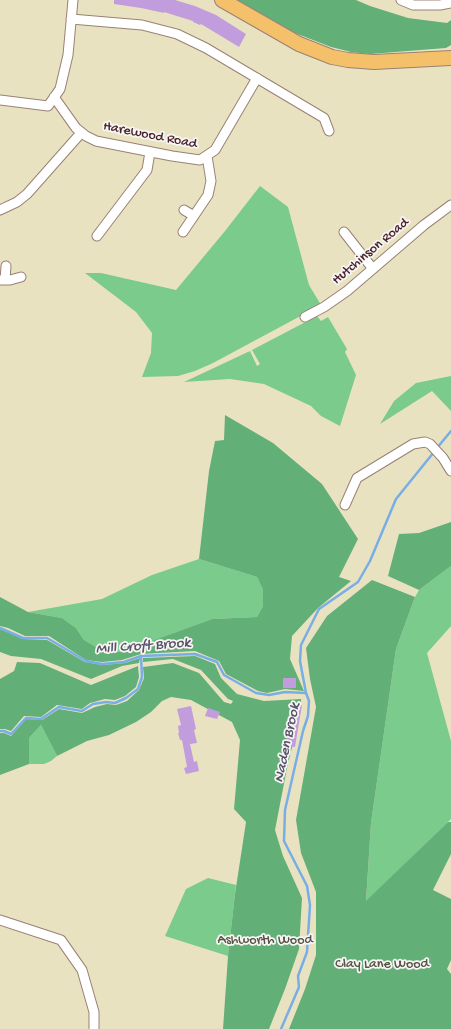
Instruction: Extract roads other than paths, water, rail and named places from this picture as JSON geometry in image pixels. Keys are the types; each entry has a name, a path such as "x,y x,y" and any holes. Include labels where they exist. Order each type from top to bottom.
{"main road":[{"path":"222,0 298,44 332,57 374,62 451,58"}],"street":[{"path":"0,100 48,106 60,89 68,55 73,0"},
{"path":"401,0 413,5 440,5 451,3"},
{"path":"71,19 142,25 177,34 206,48 324,118 329,131"},
{"name":"Harewood Road","path":"54,97 76,128 96,141 200,160 215,150 257,78"},
{"path":"0,210 17,202 27,194 82,133"},
{"path":"98,230 147,170 150,152"},
{"path":"183,232 208,195 211,181 207,156"},
{"name":"Hutchinson Road","path":"305,317 324,307 347,291 424,225 451,205"},
{"path":"184,210 194,216"},
{"path":"344,232 373,269"},
{"path":"6,266 2,280 21,277"},
{"path":"345,505 357,478 413,444 428,443 438,452 451,471"},
{"path":"0,920 60,940 82,970 94,1012 94,1029"}],"waterway":[{"name":"Naden Brook","path":"437,448 451,431"},
{"name":"Naden Brook","path":"281,1029 299,987 298,976 307,952 310,905 307,886 284,841 285,810 303,731 308,716 309,701 300,661 301,645 319,609 358,582 370,561 396,499 434,452"},
{"name":"Mill Croft Brook","path":"0,628 23,638 47,638 86,661 102,664 124,662 141,656 195,654 217,662 224,675 256,693 269,695 285,692 306,693"},
{"path":"0,731 11,734 26,718 41,719 59,707 82,711 93,704 106,702 115,703 126,698 138,689 142,677 141,656"}],"park label":[{"name":"Ashworth Wood","path":"265,941"},
{"name":"Clay Lane Wood","path":"382,965"}]}
